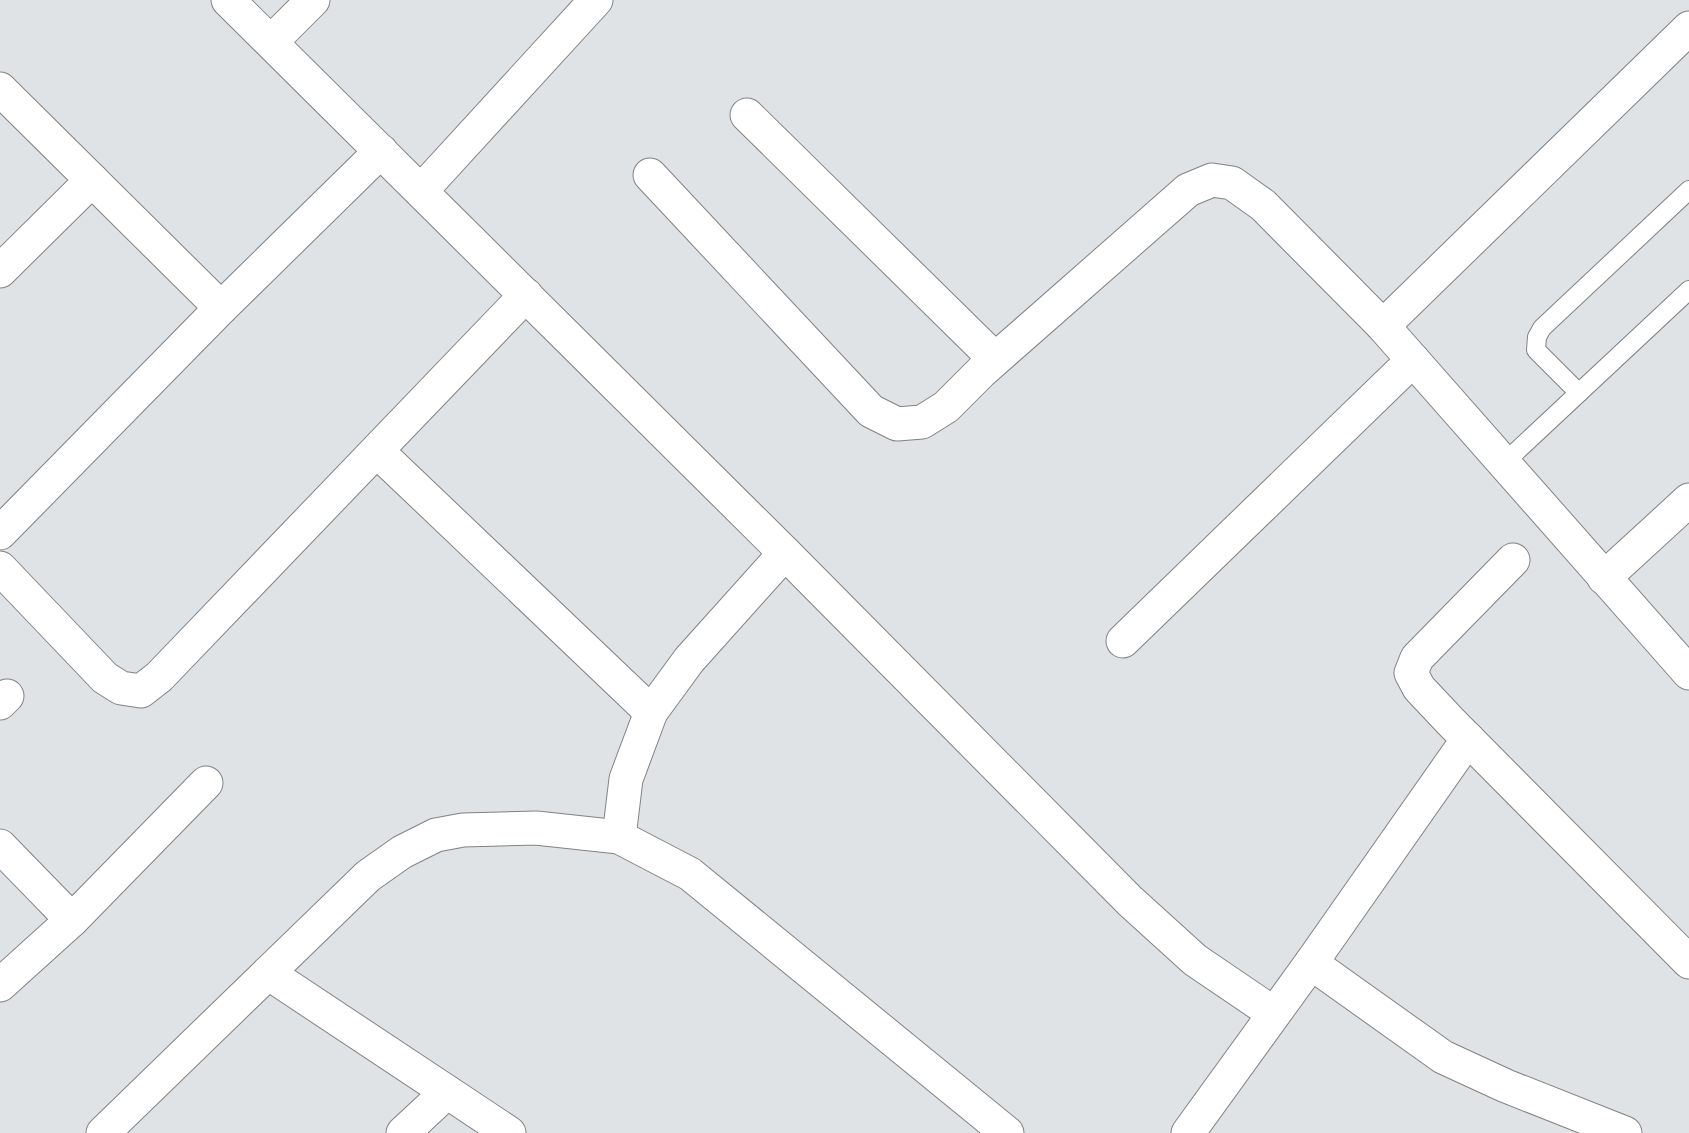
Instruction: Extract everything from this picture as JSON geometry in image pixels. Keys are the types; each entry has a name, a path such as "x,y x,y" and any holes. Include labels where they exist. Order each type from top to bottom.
{"street":[{"path":"228,0 785,553 1130,901 1196,960 1273,1013"},
{"path":"272,42 313,0"},
{"path":"421,191 596,0"},
{"path":"1383,326 1689,28"},
{"path":"0,89 221,308"},
{"path":"747,115 995,359"},
{"path":"0,533 221,308 381,151"},
{"path":"650,175 871,411 897,424 922,422 946,407 995,359 1188,190 1212,180 1232,183 1263,205 1383,326 1689,673"},
{"path":"0,272 92,180"},
{"path":"0,568 105,678 121,688 141,691 159,677 526,295"},
{"path":"1123,641 1413,360"},
{"path":"377,451 651,712"},
{"path":"1604,578 1689,500"},
{"path":"619,837 626,779 651,712 689,660 785,553"},
{"path":"1513,560 1417,658 1411,673 1419,688 1468,739 1689,962"},
{"path":"1188,1133 1468,739"},
{"path":"0,985 72,920 206,783"},
{"path":"103,1133 368,876 402,852 436,835 463,830 536,828 619,837 690,874 1007,1133"},
{"path":"0,846 72,920"},
{"path":"1311,963 1443,1058 1506,1086 1625,1133"},
{"path":"268,973 509,1133"},
{"path":"404,1133 447,1092"}],"lane":[{"path":"1579,393 1536,350 1537,337 1542,328 1689,190"},
{"path":"1504,463 1689,290"}]}
